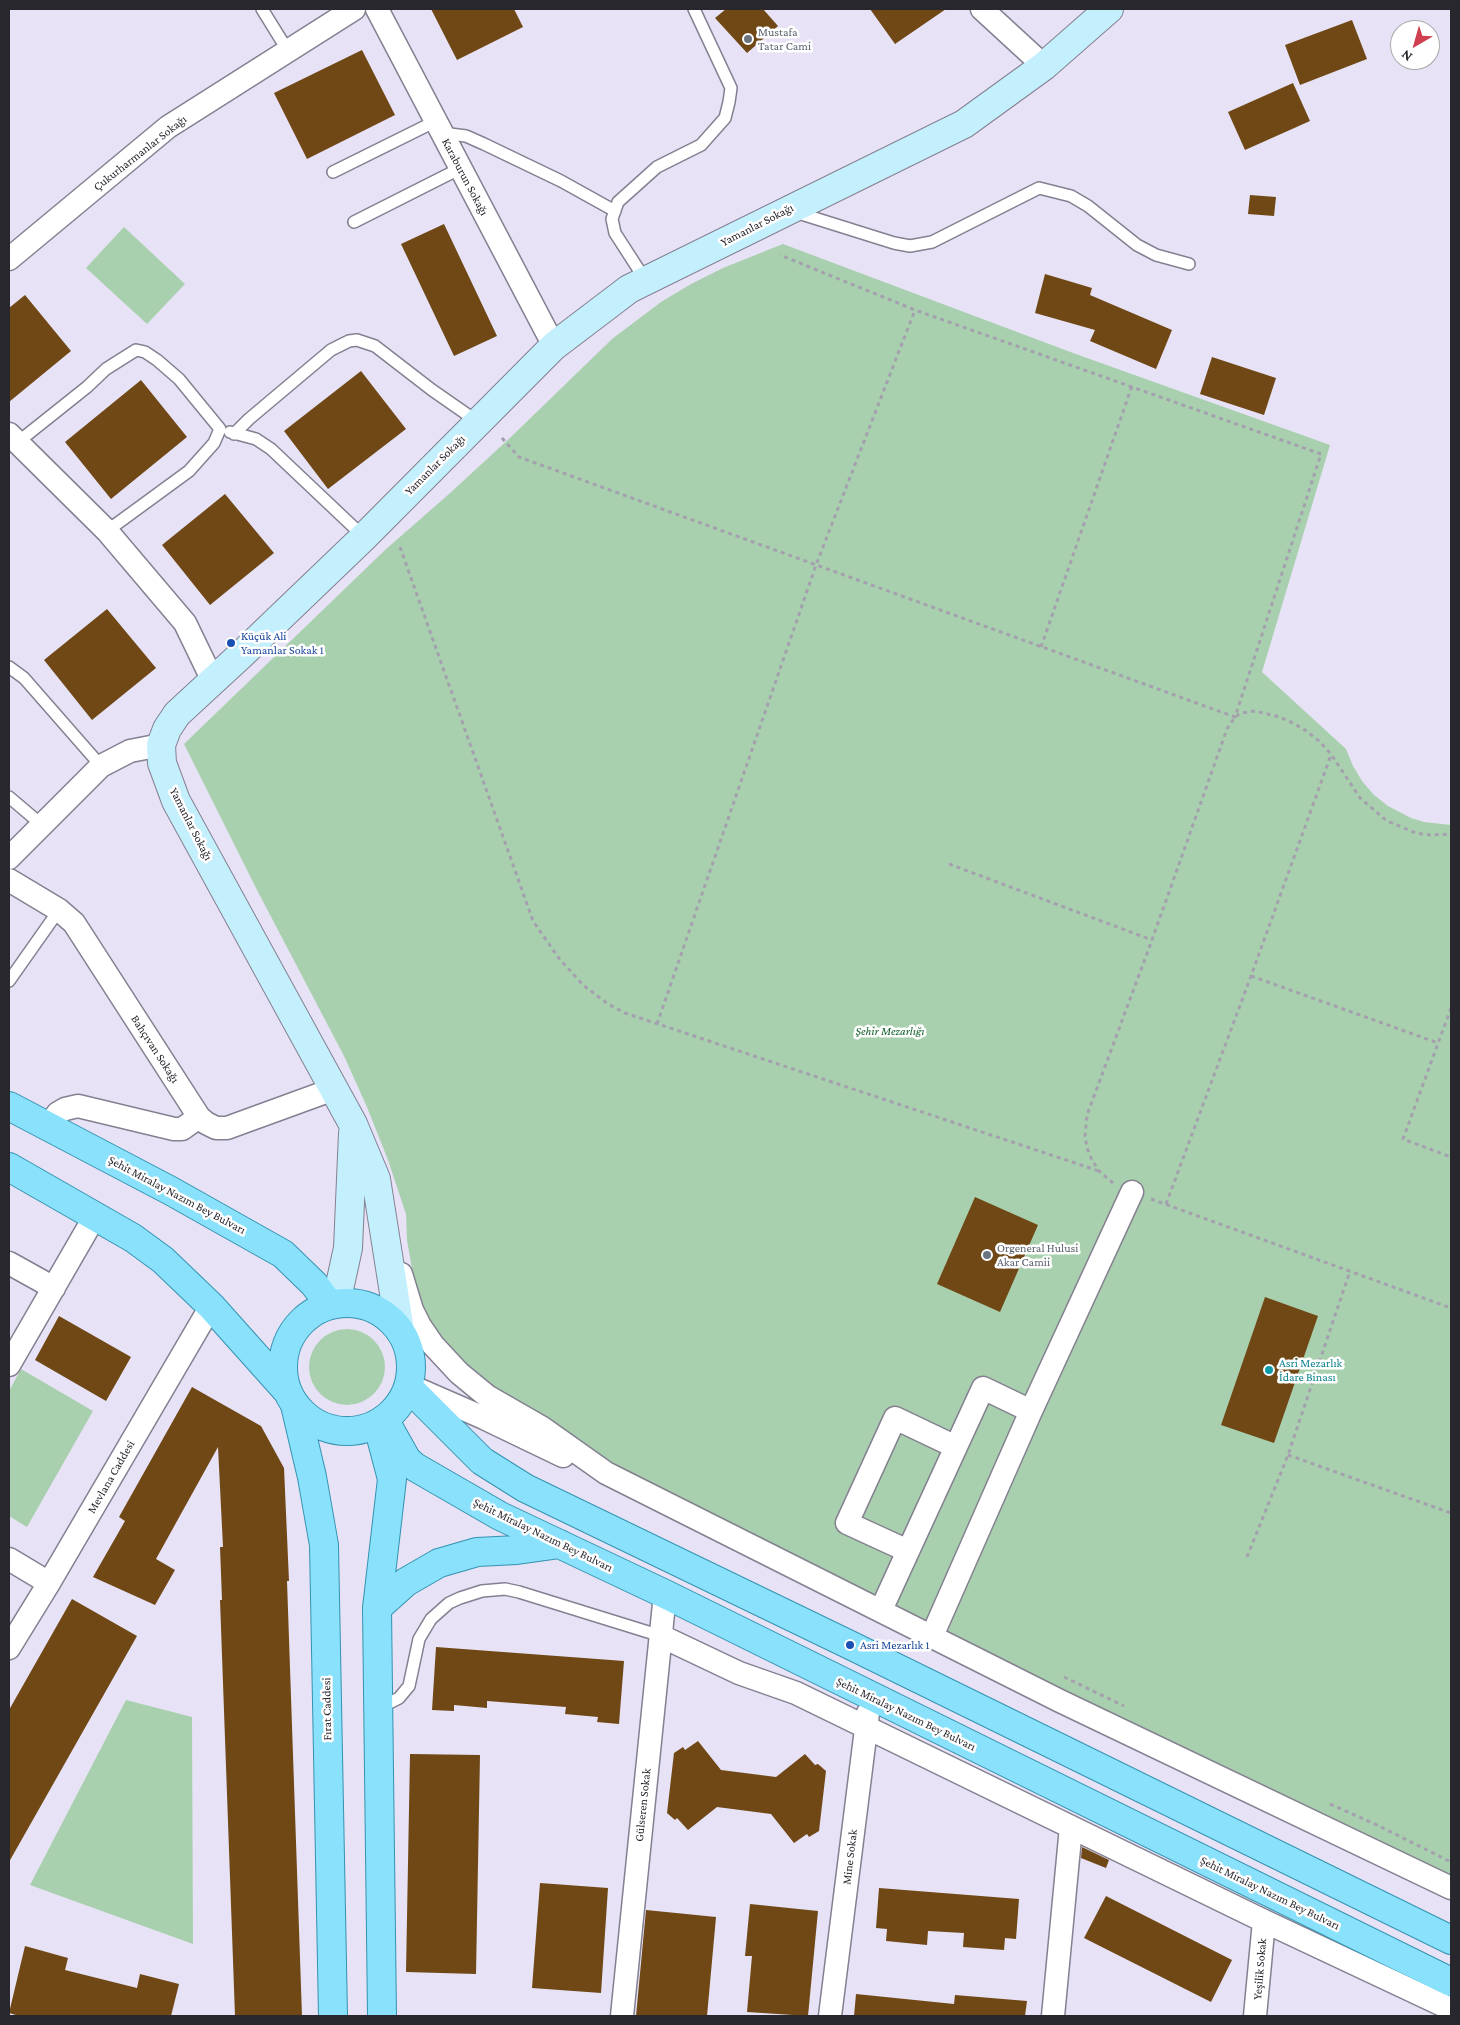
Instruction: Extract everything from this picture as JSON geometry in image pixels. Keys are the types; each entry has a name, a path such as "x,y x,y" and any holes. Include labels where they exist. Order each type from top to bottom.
{"main road":[{"name":"Şehit Miralay Nazım Bey Bulvarı","path":"9,1106 171,1191 283,1254 333,1304"},
{"path":"9,1168 133,1238 163,1260 211,1306 309,1419 327,1428 348,1431 358,1430 381,1422 401,1402 409,1386 411,1370 410,1354 400,1331 385,1315 372,1308 351,1302 333,1304 307,1316 295,1328 287,1342 282,1367 291,1398"},
{"path":"409,1386 482,1461 503,1476 525,1488 1451,1940"},
{"name":"Fırat Caddesi","path":"291,1398 312,1477 324,1545 333,2016"},
{"name":"Şehit Miralay Nazım Bey Bulvarı","path":"381,1422 407,1460 415,1467 500,1516 665,1594 870,1697 1451,1982"},
{"path":"381,1422 392,1479 377,1608 382,2016"},
{"path":"377,1608 406,1582 439,1563 478,1552 517,1550 560,1544"}],"street":[{"name":"Çukurharmanlar Sokağı","path":"11,254 168,127 354,9"},
{"name":"Karaburun Sokağı","path":"377,9 554,346"},
{"path":"982,9 1044,66"},
{"name":"Yamanlar Sokağı","path":"400,1331 376,1179 353,1124 176,801 162,763 161,745 166,729 177,714 364,537 554,346 630,289 964,124 1044,66 1109,9"},
{"path":"13,438 107,531 185,623 213,681"},
{"path":"9,858 101,766 130,752 161,745"},
{"name":"Bahçıvan Sokağı","path":"9,880 58,910 74,923 199,1117"},
{"path":"48,1126 58,1113 78,1106 174,1129 182,1129 199,1117 216,1128 227,1128 334,1089"},
{"path":"333,1304 348,1248 353,1124"},
{"path":"932,1636 1031,1411 1132,1192"},
{"path":"9,1365 95,1216"},
{"path":"389,1256 402,1275 412,1310 420,1326 446,1359 488,1396 541,1427 606,1473 1069,1705 1451,1888"},
{"path":"9,1263 54,1288"},
{"name":"Mevlana Caddesi","path":"9,1648 211,1306"},
{"path":"409,1386 484,1418 593,1471 606,1473"},
{"path":"881,1610 983,1388 1031,1411"},
{"path":"908,1551 847,1523 895,1418 956,1447"},
{"path":"9,1559 49,1583"},
{"name":"Gülseren Sokak","path":"622,2016 665,1594"},
{"path":"661,1636 739,1673 796,1693 1264,1921 1451,2009"},
{"name":"Mine Sokak","path":"830,2016 870,1697"},
{"path":"1053,2016 1071,1827"},
{"name":"Yeşilik Sokak","path":"1256,2016 1264,1921"}],"lane":[{"path":"262,9 288,51"},
{"path":"646,281 615,233 612,218 618,202 657,167 701,145 725,118 730,102 731,88 694,9"},
{"path":"333,172 439,127 484,144 561,181 615,210"},
{"path":"354,222 461,168"},
{"path":"788,210 894,243 910,246 932,242 1039,188 1071,196 1088,206 1137,245 1156,256 1189,264"},
{"path":"234,434 249,419 332,350 350,341 357,340 374,346 478,422"},
{"path":"13,438 87,387 106,369 136,350 145,352 178,379 220,429 256,439 271,449 364,537"},
{"path":"107,531 189,471 214,443 220,429"},
{"path":"9,666 24,678 101,766"},
{"path":"9,797 42,825"},
{"path":"9,982 58,910"},
{"path":"379,1708 399,1698 409,1686 419,1639 431,1619 449,1603 482,1591 505,1589 519,1592 661,1636"}],"path":[{"path":"780,255 914,310 1321,454 1235,718 1227,729 1087,1115 1085,1125 1087,1148 1099,1171"},
{"path":"657,1024 816,565 914,310"},
{"path":"1041,647 1132,386"},
{"path":"502,438 519,457 1235,718 1248,711 1276,716 1305,730 1319,741 1331,754 1360,798 1387,821 1416,833 1430,835 1451,834"},
{"path":"400,547 533,920 558,957 583,985 608,1004 625,1013 657,1024 1099,1171 1120,1187 1132,1192 1451,1308"},
{"path":"1166,1204 1331,754"},
{"path":"949,864 1152,940"},
{"path":"1251,976 1438,1043"},
{"path":"1451,1008 1403,1139 1451,1157"},
{"path":"1247,1558 1288,1455 1350,1271"},
{"path":"1288,1455 1451,1513"}],"green space":[{"path":"124,227 185,284 147,324 86,268"},
{"name":"Şehir Mezarlığı","path":"783,244 1073,353 1330,445 1262,672 1346,749 1362,781 1374,795 1388,806 1411,818 1424,822 1451,825 1451,1885 514,1416 451,1367 416,1292 407,1240 406,1214 388,1160 367,1107 344,1056 257,890 184,744 385,550 512,436 612,339 661,302 691,284 723,268"},
{"path":"355,1329 368,1335 379,1346 385,1359 383,1382 368,1399 355,1405 339,1405 326,1399 311,1382 309,1359 315,1346 332,1331"},
{"path":"21,1369 93,1411 27,1527 9,1516 9,1391"},
{"path":"126,1700 192,1717 193,1944 30,1885"}],"building":[{"path":"431,9 514,9 523,27 457,60"},
{"name":"Mustafa Tatar Cami","path":"726,9 763,9 778,26 747,53 715,18"},
{"path":"870,9 946,9 895,44"},
{"path":"1352,20 1367,59 1300,85 1285,45"},
{"path":"362,50 395,115 307,159 274,93"},
{"path":"1293,83 1310,121 1245,150 1228,112"},
{"path":"1250,195 1276,197 1274,216 1248,214"},
{"path":"444,224 497,336 454,356 401,244"},
{"path":"1045,274 1092,288 1090,295 1172,330 1156,369 1090,341 1095,330 1035,313"},
{"path":"25,295 71,351 9,402 9,308"},
{"path":"1212,357 1276,378 1264,415 1200,394"},
{"path":"361,371 406,429 328,489 284,431"},
{"path":"141,380 187,437 111,499 65,442"},
{"path":"225,494 274,553 210,605 162,545"},
{"path":"107,609 156,668 92,720 44,660"},
{"name":"Orgeneral Hulusi Akar Camii","path":"975,1197 1038,1225 1000,1312 937,1284"},
{"name":"Asri Mezarlık İdare Binası","path":"1265,1297 1318,1316 1274,1443 1221,1425"},
{"path":"59,1316 131,1357 106,1401 35,1360"},
{"path":"192,1387 261,1426 284,1468 302,2016 235,2016 220,1600 222,1600 220,1547 223,1547 218,1447 156,1559 175,1570 155,1605 93,1577 125,1521 119,1517"},
{"path":"72,1599 137,1636 9,1862 9,1710"},
{"path":"436,1647 624,1661 619,1724 597,1722 598,1717 565,1714 566,1707 487,1701 487,1708 454,1705 454,1711 432,1710"},
{"path":"698,1741 721,1770 776,1777 805,1754 815,1765 818,1764 826,1771 819,1831 809,1837 807,1834 794,1843 771,1814 717,1807 688,1830 677,1818 675,1820 667,1813 674,1753 683,1747 685,1750"},
{"path":"410,1754 480,1755 476,1974 406,1972"},
{"path":"1082,1847 1109,1860 1106,1868 1081,1858"},
{"path":"540,1883 608,1888 601,1993 532,1988"},
{"path":"879,1888 1019,1899 1016,1939 1005,1938 1004,1950 963,1947 964,1933 928,1931 927,1945 886,1941 887,1929 876,1928"},
{"path":"1106,1896 1232,1960 1211,2002 1084,1938"},
{"path":"750,1904 818,1911 808,2016 747,2012 752,1956 745,1956"},
{"path":"646,1910 716,1917 707,2016 636,2016"},
{"path":"25,1946 68,1958 65,1970 137,1988 140,1974 179,1984 171,2016 19,2016 9,2013"},
{"path":"856,1994 954,2004 955,1995 1027,2001 1025,2016 854,2016"}],"place":[{"name":"Mustafa Tatar Cami","path":"748,39"},
{"name":"Küçük Ali Yamanlar Sokak 1","path":"231,643"},
{"name":"Orgeneral Hulusi Akar Camii","path":"987,1255"},
{"name":"Asri Mezarlık İdare Binası","path":"1269,1370"},
{"name":"Asri Mezarlık 1","path":"850,1645"}]}
